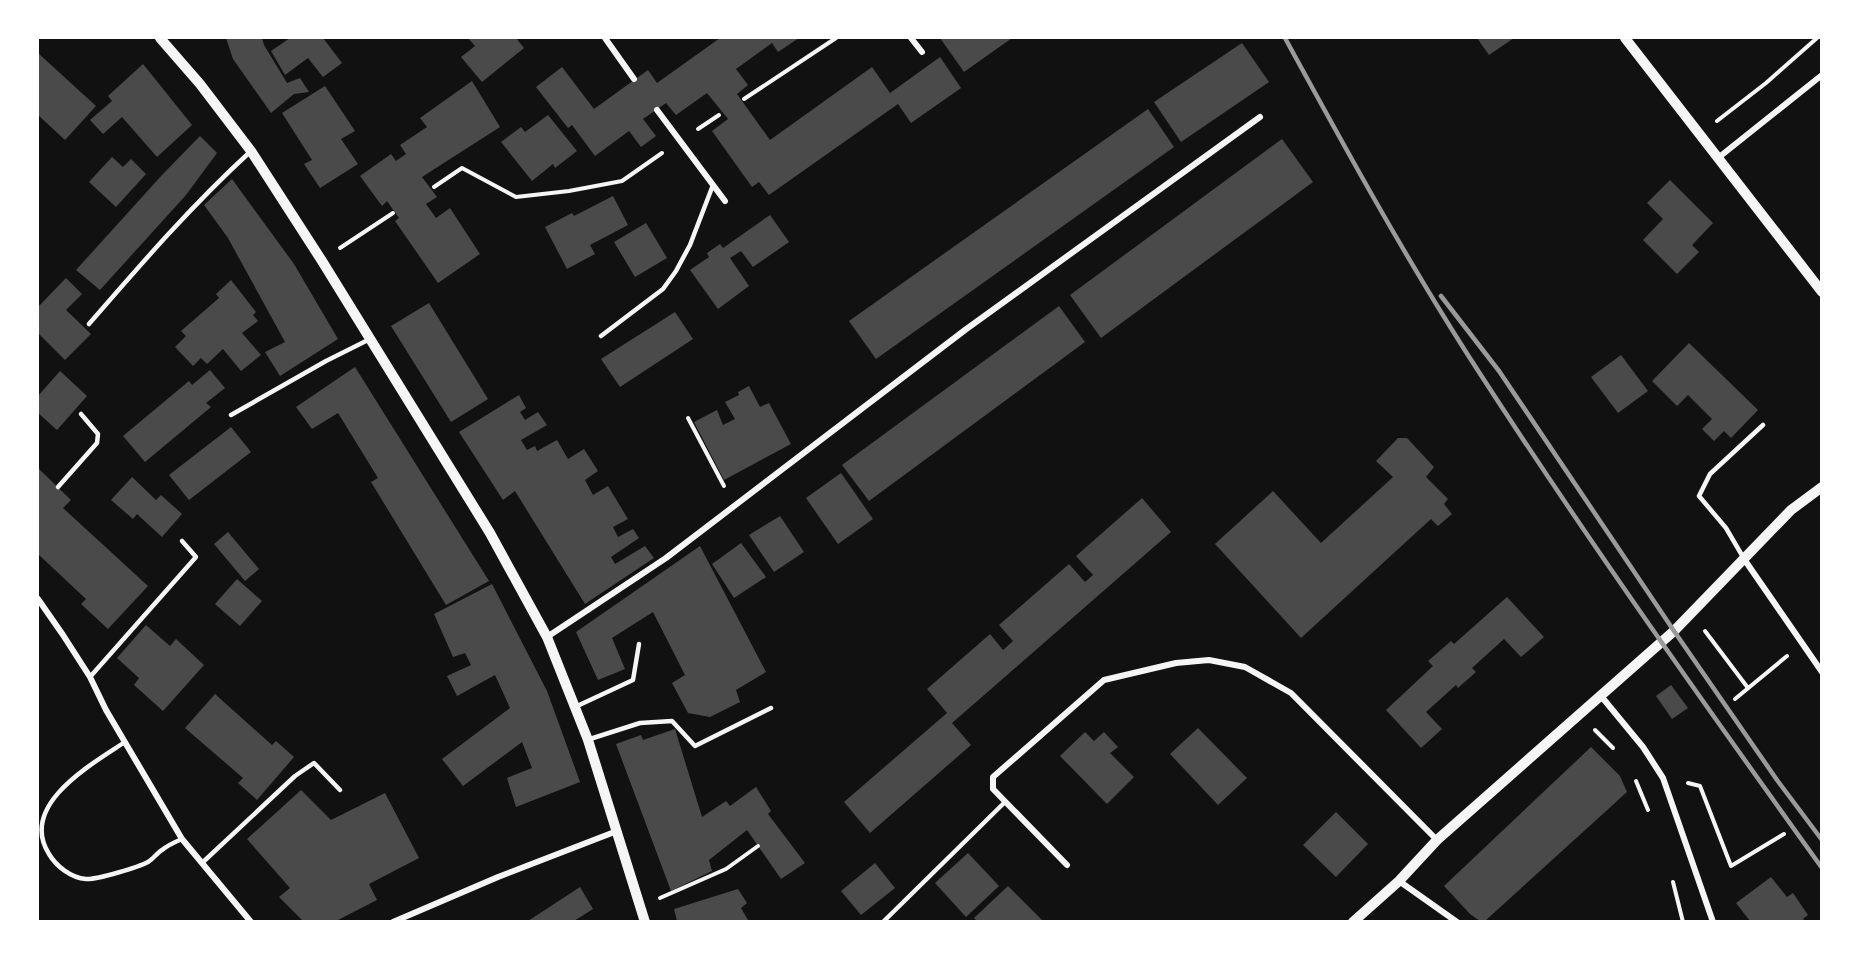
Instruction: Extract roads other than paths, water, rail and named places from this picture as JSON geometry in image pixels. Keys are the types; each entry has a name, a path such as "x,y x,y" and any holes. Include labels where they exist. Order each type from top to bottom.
{"street":[{"path":"160,38 200,84 251,151 322,261 490,533 547,637 575,707 618,830 645,921"},
{"path":"605,38 634,79"},
{"path":"911,38 921,52"},
{"path":"1624,38 1821,292"},
{"path":"1718,158 1821,75"},
{"path":"657,110 725,201"},
{"path":"547,637 666,558 965,330 1260,117"},
{"path":"1353,921 1399,881 1437,840 1674,631 1791,510 1821,487"},
{"path":"1744,559 1821,672"},
{"path":"38,599 90,677 106,710 182,839 251,921"},
{"path":"1067,865 993,789 993,777 1104,680 1176,663 1209,660 1245,667 1291,693 1437,840"},
{"path":"1601,696 1643,747 1663,778 1713,921"},
{"path":"393,921 618,830"},
{"path":"1399,881 1457,921"}],"lane":[{"path":"88,324 175,225 251,151"},
{"path":"601,336 663,289 690,245 713,185"},
{"path":"231,414 370,339"},
{"path":"58,487 97,443 98,434 81,414"},
{"path":"1744,559 1726,528 1699,496 1710,474 1763,425"},
{"path":"90,677 196,557 182,541"},
{"path":"575,707 633,680 639,644"},
{"path":"588,740 640,723 672,721 695,746 771,708"},
{"path":"125,742 79,772 51,801 41,824 44,847 55,863 70,874 86,880 148,862 160,850 182,839"},
{"path":"202,863 295,776 314,764 340,790"},
{"path":"883,921 1005,802"}],"railway":[{"path":"1285,38 1395,236 1466,352 1596,548 1822,868"},
{"path":"1441,296 1499,371 1674,631 1777,780 1822,840"}]}
